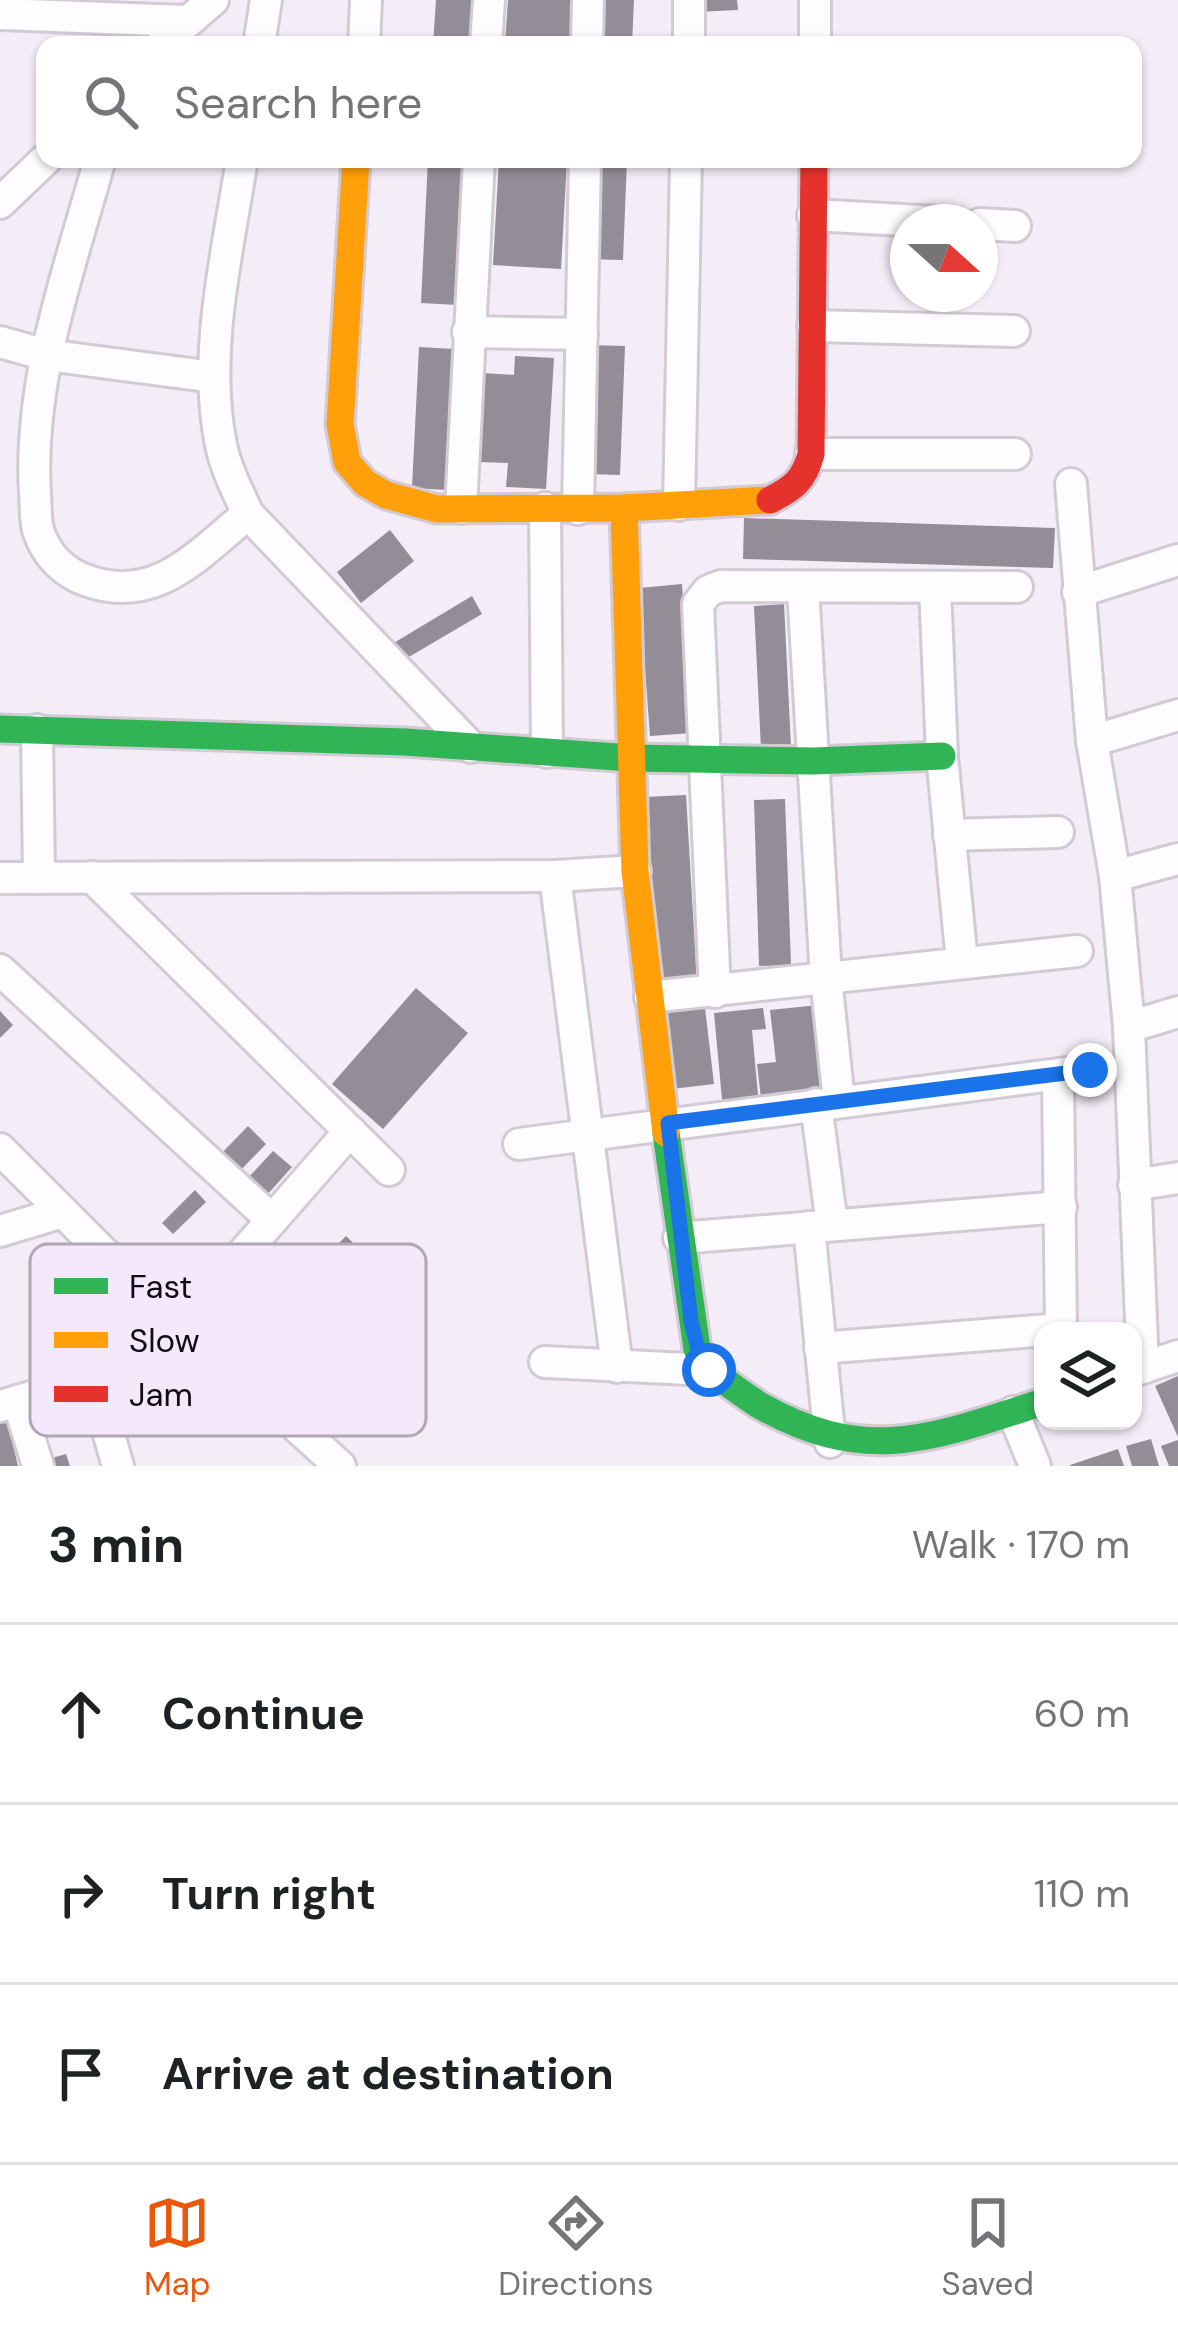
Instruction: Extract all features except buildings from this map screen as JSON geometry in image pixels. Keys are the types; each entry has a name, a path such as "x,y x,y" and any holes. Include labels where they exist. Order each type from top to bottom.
{"street":[{"path":"170,36 213,0"},
{"path":"261,36 266,0"},
{"path":"364,36 366,0"},
{"path":"487,36 489,0"},
{"path":"587,36 588,0"},
{"path":"688,36 689,0"},
{"path":"815,0 815,36"},
{"path":"0,14 185,21"},
{"path":"0,203 37,168"},
{"path":"98,168 46,355 34,471 37,528 48,551 70,575 104,587 139,587 169,578 248,514"},
{"path":"241,168 214,377 221,445 248,514 472,747"},
{"path":"355,168 340,424 347,462 365,483 386,495 413,505 461,508 624,508 770,500 795,488 812,454 814,168"},
{"path":"461,508 478,168"},
{"path":"578,508 585,168"},
{"path":"679,505 686,168"},
{"path":"813,215 890,219"},
{"path":"998,225 1015,226"},
{"path":"813,326 1014,331"},
{"path":"468,332 582,334"},
{"path":"0,342 46,355 214,377"},
{"path":"812,454 1015,454"},
{"path":"1071,484 1092,741 1115,876 1129,1027 1137,1322"},
{"path":"544,508 547,752"},
{"path":"624,508 635,871 679,1238 698,1349 709,1370 784,1424 830,1442 870,1450 907,1446 1028,1407 1035,1466"},
{"path":"1078,592 1178,560"},
{"path":"716,992 698,604 708,591 721,586 1017,587"},
{"path":"935,587 942,756 962,962"},
{"path":"802,588 826,978 828,1103 820,1227 820,1348 830,1442"},
{"path":"1092,741 1178,716"},
{"path":"0,729 472,747 631,758 813,761 942,756"},
{"path":"37,730 39,878"},
{"path":"949,836 1058,832"},
{"path":"1115,876 1178,859"},
{"path":"2,880 555,876 635,871"},
{"path":"555,876 617,1367"},
{"path":"92,877 389,1170"},
{"path":"650,997 1077,951"},
{"path":"0,970 272,1220"},
{"path":"1129,1027 1178,1012"},
{"path":"519,1144 1090,1070"},
{"path":"1058,1075 1061,1322"},
{"path":"251,1244 350,1131"},
{"path":"0,1148 98,1244"},
{"path":"1134,1186 1178,1178"},
{"path":"679,1238 1061,1207"},
{"path":"0,1231 63,1211"},
{"path":"820,1348 1034,1332"},
{"path":"1142,1368 1178,1356"},
{"path":"545,1362 709,1370"},
{"path":"9,1403 38,1466"},
{"path":"109,1436 118,1466"},
{"path":"307,1436 340,1466"}],"traffic: fast":[{"path":"0,729 405,742 631,758 813,761 942,756"},
{"path":"666,1133 697,1349 732,1387 797,1424 867,1440 933,1435 1034,1405"}],"traffic: slow":[{"path":"355,168 340,424 347,462 365,483 386,495 437,509 624,508 770,500"},
{"path":"624,508 635,871 666,1133"}],"traffic: jam":[{"path":"770,500 797,482 811,454 814,168"}],"route":[{"path":"709,1370 691,1321 668,1123 1090,1070"}]}
